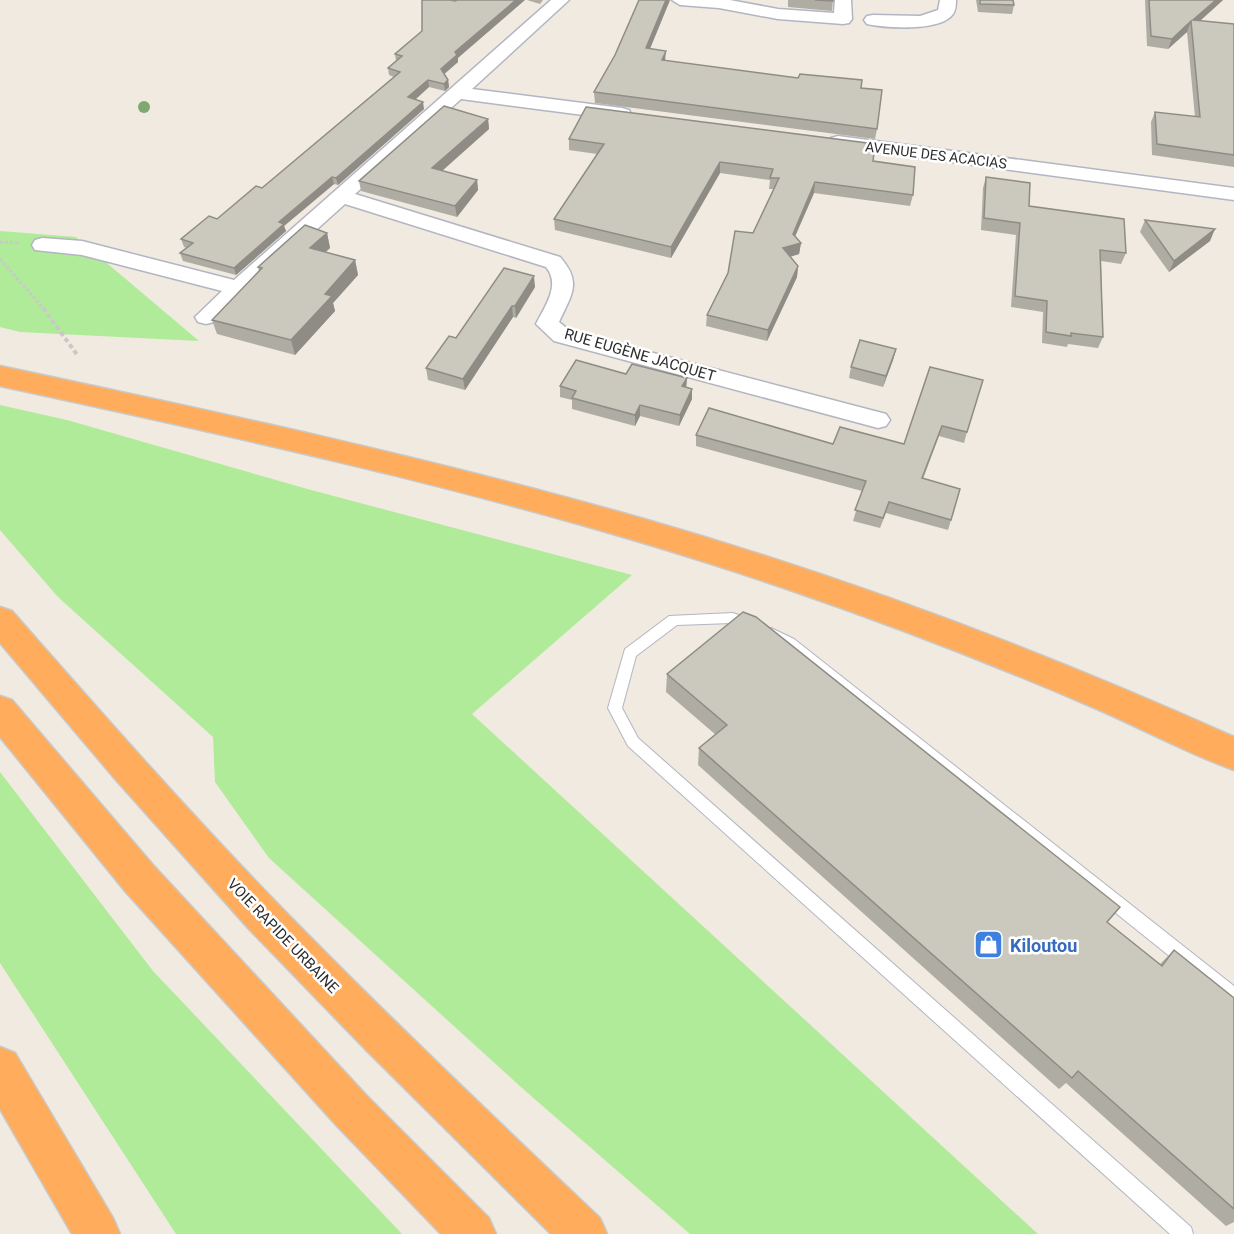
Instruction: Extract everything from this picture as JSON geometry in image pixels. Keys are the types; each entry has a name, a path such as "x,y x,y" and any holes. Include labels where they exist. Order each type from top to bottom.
{"highway":[{"path":"0,376 383,462 561,508 736,560 857,600 986,648 1122,703 1234,754"},
{"name":"VOIE RAPIDE URBAINE","path":"0,620 144,786 262,915 367,1023 585,1234"},
{"path":"0,711 140,878 329,1087 472,1234"},
{"path":"0,1068 97,1234"}],"street":[{"path":"206,317 561,0"},
{"path":"680,0 719,3 778,14 843,19 843,0"},
{"path":"873,20 921,22 936,18 946,12 948,0"},
{"path":"459,93 638,116"},
{"name":"AVENUE DES ACACIAS","path":"814,139 1234,194"},
{"name":"RUE EUGÈNE JACQUET","path":"340,196 553,262 562,271 565,283 547,324 562,336 878,420"},
{"path":"42,245 82,248 236,288"}],"lane":[{"path":"1184,1234 633,742 615,708 630,653 674,620 733,618 789,642 1234,997"}],"path":[{"path":"0,259 38,301 78,356"}],"green space":[{"path":"0,231 76,237 199,341 20,332 0,327"},
{"path":"0,405 67,420 311,490 632,575 472,714 1038,1234 690,1234 522,1088 269,858 215,782 213,737 58,597 0,530"},
{"path":"0,772 153,971 402,1234 176,1234 0,963"}],"building":[{"path":"422,0 516,0 455,52 457,55 441,69 448,80 444,84 428,80 408,97 423,102 336,178 332,177 279,222 284,224 234,268 180,253 193,243 181,239 209,216 217,219 256,186 262,188 400,72 388,68 402,56 395,54 422,31"},
{"path":"639,0 666,0 646,48 666,51 662,60 798,78 800,74 862,80 861,88 882,90 877,129 594,92 615,55"},
{"path":"980,0 1013,0 1014,5 980,4"},
{"path":"1149,0 1216,0 1193,20 1234,24 1234,155 1157,144 1155,112 1200,117 1191,21 1172,39 1151,36"},
{"path":"444,106 488,119 432,168 477,180 455,206 359,181"},
{"path":"586,107 875,144 873,161 915,167 913,195 815,182 793,234 801,243 783,248 798,266 768,330 707,315 728,273 735,231 753,233 779,178 770,178 773,169 720,162 671,247 554,219 604,144 569,139"},
{"path":"986,177 1030,183 1029,206 1124,219 1126,253 1100,250 1103,337 1071,333 1071,336 1046,332 1047,301 1015,296 1020,223 984,218"},
{"path":"1145,220 1215,229 1174,261"},
{"path":"305,225 327,233 310,248 355,260 325,294 332,296 291,340 212,320 262,268 258,267"},
{"path":"504,268 534,276 463,379 426,368 449,336 456,338"},
{"path":"860,340 896,349 886,376 851,367"},
{"path":"576,360 626,374 632,364 687,378 682,386 692,389 680,415 640,405 635,415 572,398 576,391 560,386"},
{"path":"930,367 983,380 967,432 942,426 922,478 960,489 951,520 889,502 883,518 855,510 866,481 696,435 709,408 833,444 840,427 904,444"},
{"path":"743,612 756,617 1120,907 1107,922 1162,966 1174,950 1234,998 1234,1209 1078,1071 1072,1078 699,748 727,725 667,674"}],"place":[{"name":"Kiloutou","path":"989,945"}]}
